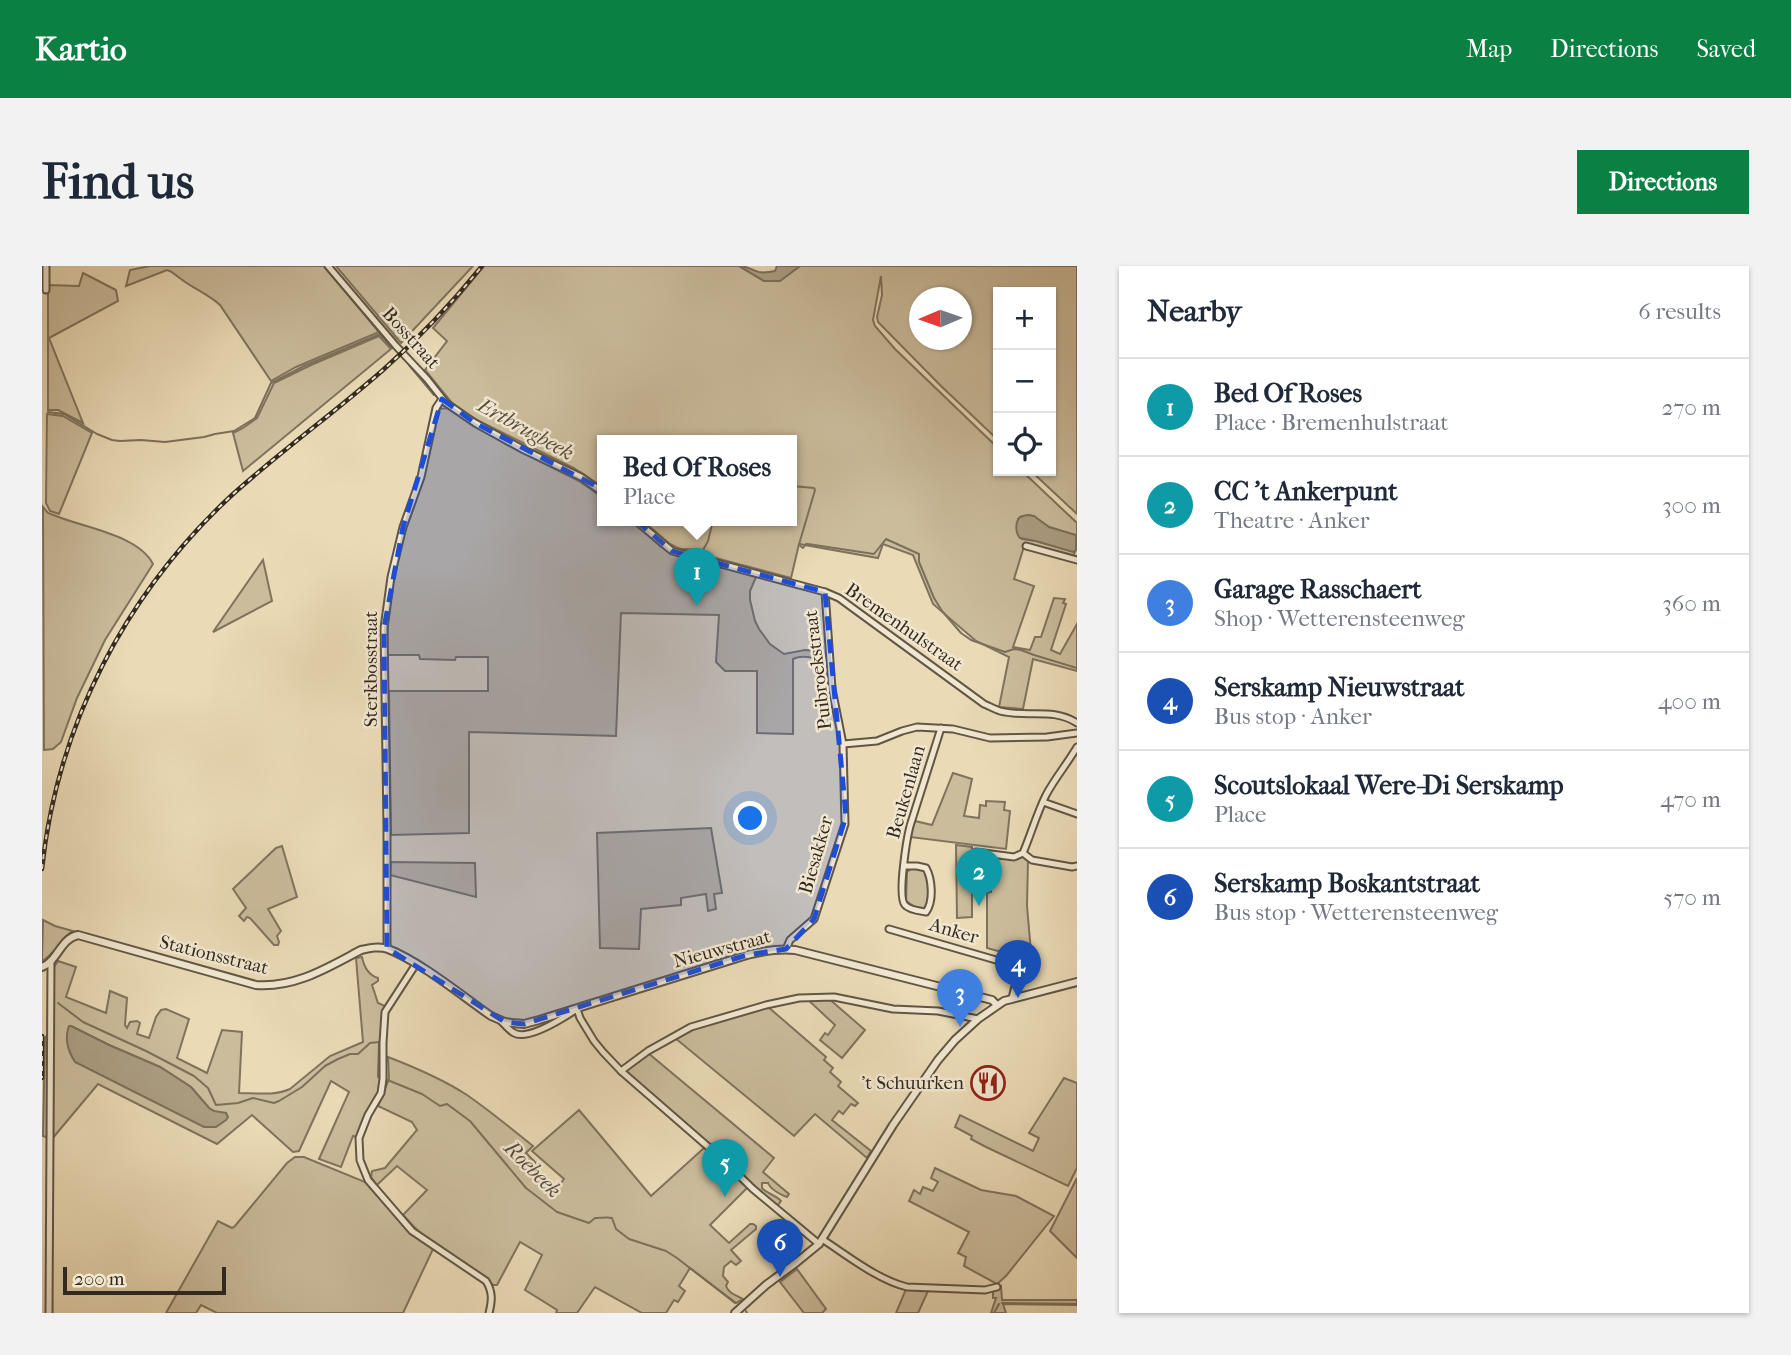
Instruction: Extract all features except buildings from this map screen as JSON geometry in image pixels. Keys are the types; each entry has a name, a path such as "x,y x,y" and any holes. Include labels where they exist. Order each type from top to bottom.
{"street":[{"path":"46,266 46,290"},
{"name":"Bosstraat","path":"328,266 442,399"},
{"path":"442,399 475,423 581,477 597,488"},
{"name":"Sterkbosstraat","path":"387,948 384,628 391,577 403,527 421,477 436,408 442,399"},
{"name":"Bremenhulstraat","path":"642,526 673,551 825,592 847,604 984,704 997,710 1063,715 1077,723"},
{"path":"1026,546 1077,560"},
{"name":"Puibroekstraat","path":"825,592 832,689 843,744"},
{"path":"843,744 877,741 917,727 941,728 990,738 1055,737 1077,733"},
{"name":"Beukenlaan","path":"904,866 926,868 930,875 930,905 926,912 903,904 904,866 910,826 941,728"},
{"name":"Biesakker","path":"786,949 790,940 814,919 844,828 846,816 843,744"},
{"path":"976,852 1014,857 1023,853 1043,802 1077,747"},
{"path":"1043,802 1077,814"},
{"path":"1023,853 1032,860 1077,866"},
{"name":"Anker","path":"889,929 1020,967 1012,998"},
{"name":"Stationsstraat","path":"42,967 51,962 68,938 78,935 256,985 268,986 298,981 361,950 387,948"},
{"name":"Nieuwstraat","path":"387,948 416,964 491,1016 505,1022 524,1024 764,950 786,949 992,1000 996,1005"},
{"path":"48,1313 51,962"},
{"path":"416,964 385,1012 381,1093 359,1138 360,1160 368,1180 412,1231 486,1281 492,1299 489,1313"},
{"path":"735,1313 820,1242 867,1164 955,1040 996,1005 1012,998 1077,982"},
{"path":"621,1071 648,1051 691,1027 786,1000 834,997 893,1009 937,1010 978,1019"},
{"path":"577,1009 594,1041 621,1071 753,1189 820,1242 897,1285 985,1290 997,1287"},
{"name":"Nieuwstraat","path":"499,1019 519,1035 536,1032 577,1009"}],"highlighted area":[{"path":"442,399 475,423 594,485 672,551 825,592 846,816 814,919 786,949 747,955 524,1024 505,1022 387,948 384,628 403,527"}],"shaded area":[{"path":"150,266 324,266 379,332 296,367 271,381 220,305 173,273 167,270 126,286 130,270"},
{"path":"336,266 473,266 401,343"},
{"path":"484,266 739,266 764,281 779,281 800,266 1077,266 1077,514 1036,476 1056,476 1056,287 993,287 993,435 878,322 882,295 881,276 873,320 895,349 993,443 993,476 1027,476 1077,523 1077,536 1049,527 1030,515 1018,519 1022,539 1075,552 1073,556 1025,543 1014,579 1034,586 1013,647 1030,650 1035,637 1041,637 1054,598 1065,599 1063,603 1066,604 1051,650 1060,654 1077,624 1077,671 1033,659 1023,709 999,707 1009,657 976,641 933,604 913,555 883,544 878,558 799,544 791,578 678,548 649,526 797,526 797,435 597,435 597,484 574,468 467,415 452,403 425,370 447,341 433,328"},
{"path":"739,266 763,272 775,271 777,266 800,266 780,281 764,281"},
{"path":"83,273 116,290 118,301 49,338 83,423 58,410 48,410 48,285 79,286"},
{"path":"379,336 391,349 243,471 233,433 257,418 274,383"},
{"path":"447,408 507,445 579,481 597,494 597,526 638,526 661,547 673,553 756,577 750,591 750,600 755,621 770,644 784,654 805,650 826,652 828,661 806,657 793,659 793,734 757,733 757,671 725,671 716,662 719,615 621,613 616,736 469,732 469,833 391,835 389,691 488,691 488,657 456,657 455,660 420,659 419,655 387,655 393,583 404,535 423,481 440,409"},
{"path":"47,414 63,416 92,433 59,514 50,511 46,503"},
{"path":"43,507 48,513 123,539 146,554 153,564 105,640 77,698 61,742 53,749 44,750"},
{"path":"1034,516 1049,527 1076,535 1076,550 1073,552 1020,538 1016,530 1017,522 1020,517"},
{"path":"263,560 272,601 213,632"},
{"path":"953,773 972,779 964,816 979,818 980,805 986,806 986,801 1005,802 1004,810 1010,811 1006,849 910,837 915,821 932,825"},
{"path":"711,828 722,893 714,894 716,909 708,911 706,894 681,898 681,905 641,909 639,949 600,948 597,833"},
{"path":"956,845 972,847 972,917 957,918"},
{"path":"282,846 297,897 268,909 281,931 277,936 278,945 274,945 250,918 247,917 244,921 239,916 246,908 233,889 276,848"},
{"path":"991,857 1014,860 1023,857 1028,860 1027,906 1031,952 1018,948 1016,956 987,948 987,893 991,892"},
{"path":"391,862 475,863 476,897 390,875"},
{"path":"912,868 924,870 928,878 929,900 924,908 915,907 906,901 907,872"},
{"path":"43,920 73,931 42,961"},
{"path":"362,957 367,970 378,978 372,985 378,1003 385,1006 382,1066 378,1093 357,1137 353,1136 341,1167 319,1159 349,1092 331,1081 299,1151 293,1152 252,1115 217,1144 98,1084 52,1139 43,1136 45,1037 53,1032 54,967 58,961 76,967 66,997 106,1013 110,991 127,998 125,1025 127,1028 130,1022 140,1023 137,1034 149,1038 161,1010 166,1009 189,1019 177,1058 207,1073 222,1030 242,1032 239,1093 265,1094 290,1089 330,1056 363,1042 356,958","holes":["71,1026 160,1067 191,1087 214,1111"]},
{"path":"828,998 865,1030 842,1058 820,1040 825,1033 828,1035 835,1025 807,999"},
{"path":"767,1006 826,1057 824,1060 833,1068 830,1072 841,1082 838,1086 858,1103 855,1106 851,1104 843,1114 839,1111 832,1120 871,1151 867,1158 815,1114 794,1136 675,1038 694,1028"},
{"path":"69,1026 160,1067 191,1087 209,1108 226,1113 228,1117 216,1127 204,1127 75,1062 68,1045"},
{"path":"648,1053 774,1158 763,1172 789,1194 787,1197 773,1190 768,1183 762,1183 764,1190 781,1201 777,1206 625,1072"},
{"path":"388,1057 458,1089 533,1146 526,1153 538,1165 534,1167 556,1190 564,1179 532,1151 579,1110 651,1196 705,1147 748,1187 710,1225 729,1243 750,1224 756,1226 756,1229 731,1250 741,1261 736,1265 731,1261 724,1267 723,1276 728,1282 727,1289 743,1299 736,1303 690,1268 679,1286 685,1291 678,1302 674,1300 666,1313 642,1313 595,1287 577,1313 556,1313 557,1310 525,1290 542,1255 520,1242 497,1285 493,1285 471,1267 428,1240 403,1215 427,1190 397,1166 377,1185 371,1177 372,1171 385,1168 417,1130 412,1122 378,1106 389,1079"},
{"path":"1064,1078 1077,1083 1077,1168 1068,1186 984,1146 955,1127 960,1115 1033,1151 1039,1138 1029,1133"},
{"path":"295,1157 304,1157 365,1182 413,1234 433,1249 403,1313 217,1313 201,1305 196,1313 166,1313 218,1221 232,1228 235,1226"},
{"path":"935,1168 981,1190 1016,1196 1054,1216 997,1284 964,1266 966,1257 958,1253 969,1232 909,1201 914,1190 920,1194 923,1187 933,1191 938,1182 931,1178"},
{"path":"1077,1178 1077,1258 1050,1231"},
{"path":"797,1269 826,1309 822,1313 804,1313 780,1282"},
{"path":"1001,1286 1002,1300 1077,1300 1077,1305 1003,1304 1006,1313 991,1313 996,1298 993,1298 993,1290"},
{"path":"906,1289 928,1291 918,1313 896,1313"}],"waterway":[{"name":"Ertbrugbeek","path":"48,412 64,414 112,440 165,442 204,437 234,431 255,418 271,383 304,366 380,334 392,348"},
{"path":"409,365 434,395"},
{"name":"Ertbrugbeek","path":"439,390 452,404"},
{"name":"Ertbrugbeek","path":"471,417 582,473 597,484"},
{"name":"Ertbrugbeek","path":"797,486 815,490 799,545 803,548 808,544 874,554 886,539 919,554 919,562 934,598 961,633 971,640 1005,652 1021,650 1077,668"},
{"name":"Ertbrugbeek","path":"647,526 663,539"},
{"path":"683,549 703,550 712,526"},
{"name":"Roebeek","path":"58,1003 83,1022 194,1076 208,1088 216,1105 238,1103 253,1098 274,1103 279,1101 302,1087 325,1066 350,1054 358,1054 370,1043 379,1042 380,1078"},
{"name":"Roebeek","path":"385,1079 422,1094 440,1106 447,1104 470,1121 526,1188 557,1212 589,1223 595,1218 612,1218 616,1229 629,1239 666,1251 735,1303"},
{"name":"Roebeek","path":"1002,1303 1077,1304"},
{"name":"Roebeek","path":"994,1313 999,1304"}],"railway":[{"path":"42,869 50,816 63,764 81,713 129,618 160,575 194,533 232,495 396,358 435,320 482,266"},
{"path":"42,1036 42,1078"}],"place":[{"name":"Bed Of Roses","path":"697,606"},
{"name":"CC 't Ankerpunt","path":"979,906"},
{"name":"Serskamp Nieuwstraat","path":"1018,998"},
{"name":"Garage Rasschaert","path":"960,1027"},
{"name":"'t Schuurken","path":"988,1083"},
{"name":"Scoutslokaal Were-Di Serskamp","path":"725,1197"},
{"name":"Serskamp Boskantstraat","path":"780,1277"}]}
